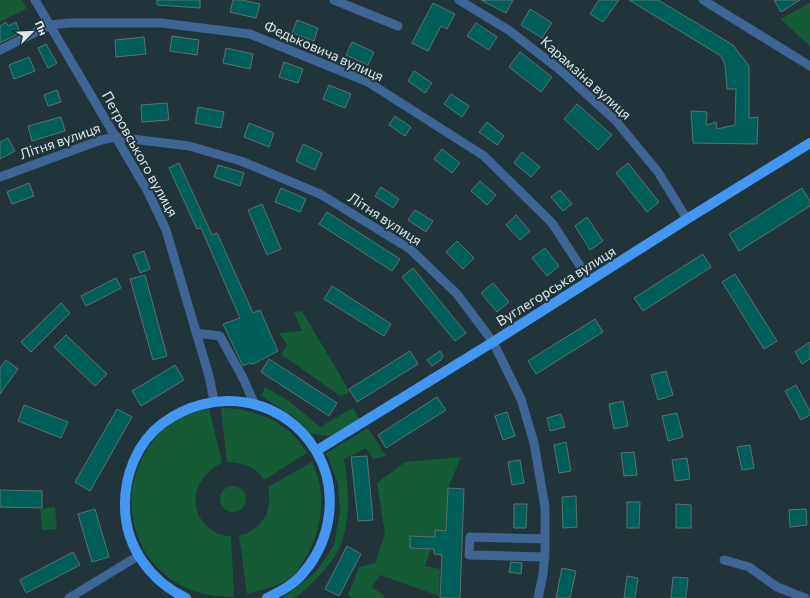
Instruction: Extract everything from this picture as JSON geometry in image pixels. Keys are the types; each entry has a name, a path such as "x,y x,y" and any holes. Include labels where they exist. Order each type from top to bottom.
{"main road":[{"name":"Вуглегорська вулиця","path":"316,451 810,143"},
{"path":"186,598 171,590 158,580 147,569 138,556 130,537 125,510 124,496 128,476 135,456 149,436 173,415 192,406 214,401 238,401 261,406 283,416 301,432 316,451 327,481 330,501 328,527 319,551 304,573 284,590 268,598"}],"street":[{"name":"Петровського вулиця","path":"36,0 148,192 166,230 209,376 214,401"},
{"path":"334,0 398,26"},
{"name":"Карамзіна вулиця","path":"459,0 510,31 560,70 616,121 658,172 687,219"},
{"path":"703,0 810,66"},
{"name":"Федьковича вулиця","path":"0,50 50,25 69,23 162,23 250,34 368,82 484,156 552,223 590,281"},
{"name":"Літня вулиця","path":"0,177 101,140 116,137 188,146 241,161 320,194 410,249 457,294 493,342 521,399 534,443 545,507 545,557 538,598"},
{"path":"196,333 220,336 243,378 255,405"},
{"path":"545,539 470,537 469,555 545,557"},
{"path":"69,598 138,556"},
{"path":"724,560 749,566 776,586 806,598"}],"green space":[{"path":"0,0 22,0 27,8 0,22"},
{"path":"810,3 810,46 780,19"},
{"path":"302,311 350,392 340,396 281,354 287,345 279,333 302,331 294,312"},
{"path":"265,387 289,401 320,427 353,408 360,420 331,436 311,434 294,417 261,396"},
{"path":"209,408 222,463 211,469 203,478 198,488 196,498 197,509 201,519 208,527 219,534 231,536 234,597 202,593 173,581 158,568 146,552 137,535 132,516 132,496 135,476 152,441 161,431 180,418"},
{"path":"221,408 246,411 270,419 291,433 300,442 307,453 264,480 253,468 238,463 227,462"},
{"path":"368,428 386,456 373,459 366,448 344,459 348,507 345,531 337,553 312,583 297,596 292,598 282,598 316,572 334,545 340,511 338,483 326,453"},
{"path":"461,457 448,488 446,531 435,530 435,537 410,536 410,548 431,549 425,566 440,569 439,596 380,575 372,587 384,596 383,598 352,598 348,595 359,567 375,563 385,534 377,483 405,462"},
{"path":"312,462 317,474 321,500 321,513 315,539 293,576 277,585 247,594 239,536 254,529 264,518 269,504 268,487"},
{"path":"233,486 242,490 246,499 242,508 233,512 224,508 220,499 224,490"},
{"path":"55,507 57,529 42,530 40,509"}],"building":[{"path":"157,0 200,0 200,8 157,5"},
{"path":"233,0 242,0 260,4 256,18 230,12"},
{"path":"481,0 513,0 506,13"},
{"path":"599,0 619,0 603,22 590,14"},
{"path":"629,0 658,0 733,45 749,66 749,118 758,117 757,144 693,143 691,111 707,112 706,125 716,122 717,129 735,125 736,89 727,89 725,65 721,56"},
{"path":"774,0 800,0 781,12"},
{"path":"433,3 455,14 447,29 441,26 428,51 412,43"},
{"path":"530,9 552,23 542,38 521,25"},
{"path":"297,20 318,28 314,41 292,33"},
{"path":"6,22 8,26 16,22 20,33 0,43 0,26"},
{"path":"476,23 497,37 489,50 467,36"},
{"path":"172,36 199,40 197,55 170,51"},
{"path":"144,37 146,54 116,57 115,40"},
{"path":"352,42 374,52 368,65 346,55"},
{"path":"46,44 57,63 48,68 38,48"},
{"path":"226,48 253,54 250,69 223,63"},
{"path":"520,52 552,77 541,92 509,67"},
{"path":"29,57 35,71 14,79 9,65"},
{"path":"284,62 303,69 298,83 279,77"},
{"path":"414,71 432,83 425,93 408,81"},
{"path":"329,85 351,94 345,108 323,99"},
{"path":"57,90 61,102 48,106 44,95"},
{"path":"451,94 469,106 462,117 444,104"},
{"path":"167,103 169,120 142,122 141,105"},
{"path":"577,104 612,135 598,150 564,119"},
{"path":"198,107 224,112 221,128 195,123"},
{"path":"395,116 411,127 405,136 389,125"},
{"path":"61,117 65,131 32,141 28,126"},
{"path":"487,122 504,136 497,145 479,132"},
{"path":"249,123 274,133 269,147 244,137"},
{"path":"8,138 15,151 0,159 0,142"},
{"path":"303,144 322,153 315,170 296,161"},
{"path":"442,149 460,163 452,173 434,159"},
{"path":"522,152 540,167 531,177 514,163"},
{"path":"179,163 212,235 217,233 253,313 260,310 278,351 253,364 249,363 243,366 223,324 240,318 201,228 197,229 169,168"},
{"path":"628,163 659,202 647,212 616,173"},
{"path":"218,165 244,173 240,186 214,177"},
{"path":"480,181 496,195 487,205 471,191"},
{"path":"29,183 34,196 12,204 7,192"},
{"path":"381,187 399,199 393,208 375,196"},
{"path":"281,188 306,199 300,212 275,202"},
{"path":"802,188 810,201 810,206 739,251 729,234"},
{"path":"560,190 572,204 563,211 551,197"},
{"path":"262,204 281,249 267,255 248,210"},
{"path":"415,210 433,221 426,232 408,220"},
{"path":"327,212 400,259 392,271 319,224"},
{"path":"516,215 530,231 520,240 506,225"},
{"path":"587,217 603,241 590,250 575,226"},
{"path":"457,241 474,258 463,269 446,252"},
{"path":"545,248 559,266 547,276 532,258"},
{"path":"144,251 150,269 140,273 133,255"},
{"path":"703,254 711,267 643,311 634,298"},
{"path":"413,268 466,333 455,341 402,277"},
{"path":"735,274 777,341 764,349 722,282"},
{"path":"145,275 167,356 153,360 130,279"},
{"path":"116,278 121,288 86,306 81,296"},
{"path":"493,283 509,302 497,312 481,293"},
{"path":"332,286 391,324 384,336 324,299"},
{"path":"61,303 70,313 31,352 21,342"},
{"path":"595,319 603,332 536,374 528,361"},
{"path":"66,335 107,374 95,386 54,347"},
{"path":"810,342 810,359 802,364 795,352"},
{"path":"410,351 418,364 357,402 349,389"},
{"path":"440,351 443,356 441,360 432,366 427,360"},
{"path":"269,359 337,403 329,416 261,372"},
{"path":"6,360 18,369 0,394 0,368"},
{"path":"175,365 184,380 141,406 132,391"},
{"path":"666,371 673,395 658,400 651,375"},
{"path":"796,385 810,411 810,415 801,420 785,391"},
{"path":"437,397 446,410 386,448 378,435"},
{"path":"623,401 628,426 614,429 609,404"},
{"path":"24,405 68,422 61,438 18,421"},
{"path":"117,409 132,417 90,491 75,482"},
{"path":"507,412 515,436 503,440 495,416"},
{"path":"677,413 683,437 668,441 662,416"},
{"path":"561,414 565,427 550,431 547,418"},
{"path":"566,442 571,471 559,473 554,445"},
{"path":"750,445 754,468 742,470 737,447"},
{"path":"634,452 637,475 624,476 621,453"},
{"path":"367,456 373,520 358,521 351,457"},
{"path":"687,458 690,479 675,481 672,460"},
{"path":"520,460 524,483 512,485 508,462"},
{"path":"448,488 464,489 460,598 440,598 442,555 434,554 434,549 410,548 410,536 435,537 435,530 446,531"},
{"path":"0,490 42,491 42,508 0,507"},
{"path":"576,496 577,527 563,528 562,497"},
{"path":"627,502 640,502 639,528 627,528"},
{"path":"514,504 527,504 526,528 514,528"},
{"path":"676,504 691,505 691,528 676,528"},
{"path":"95,509 109,557 92,562 78,514"},
{"path":"806,509 807,525 790,527 789,510"},
{"path":"347,546 361,554 339,596 325,589"},
{"path":"73,552 80,565 26,593 20,580"},
{"path":"511,562 522,563 521,574 509,572"},
{"path":"562,568 576,571 570,598 556,598"},
{"path":"627,576 638,578 635,598 624,598"},
{"path":"673,577 688,578 686,598 671,598"}]}
